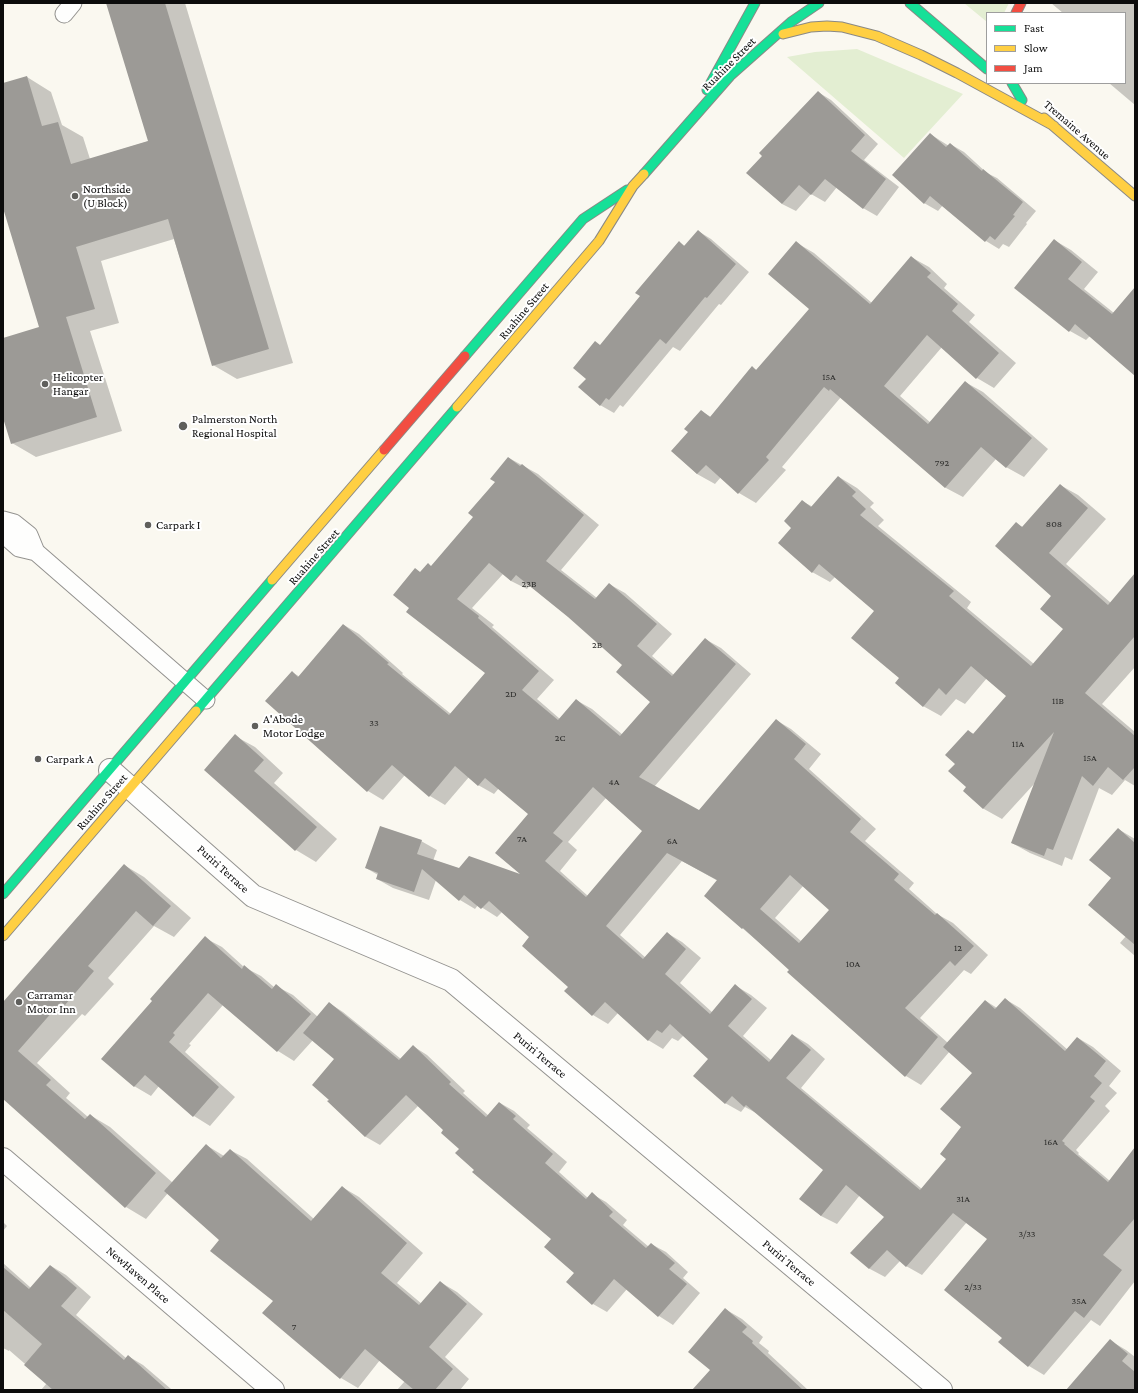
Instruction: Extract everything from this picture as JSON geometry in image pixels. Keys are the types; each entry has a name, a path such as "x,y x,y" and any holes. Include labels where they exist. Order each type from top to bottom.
{"main road":[{"path":"687,126 755,3"},
{"name":"Ruahine Street","path":"3,936 599,241 633,186 730,76 791,22 819,3"},
{"path":"910,3 986,68"},
{"path":"1016,12 1021,3"},
{"path":"775,36 811,27 827,26 842,27 877,36 921,55 957,73 1054,126"},
{"name":"Tremaine Avenue","path":"1004,84 1135,196"},
{"path":"1013,84 1022,100"},
{"name":"Ruahine Street","path":"3,894 110,770 184,681 583,219 633,186"}],"street":[{"name":"Puriri Terrace","path":"110,770 253,896 451,980 941,1390"},
{"name":"NewHaven Place","path":"3,1159 273,1390"}],"lane":[{"path":"3,520 14,523 29,535 36,552 206,700"},
{"path":"3,533 19,548 36,552"}],"green space":[{"path":"964,3 1009,3 1004,12 986,12 986,21"},
{"path":"857,49 963,94 904,158 787,57 815,52"}],"building":[{"name":"Northside (U Block)","path":"106,3 165,3 269,349 212,366 168,219 76,247 95,309 66,317 97,417 11,444 3,418 3,338 39,327 3,208 3,83 27,76 42,126 58,122 71,164 148,141"},
{"path":"818,91 865,135 851,151 886,179 863,209 825,179 811,195 799,185 782,204 746,173 762,156 759,153"},
{"path":"930,133 946,147 950,143 982,171 983,169 1023,202 1013,215 1015,216 995,240 990,236 985,242 930,196 924,204 892,175"},
{"path":"698,230 736,264 707,298 705,297 666,344 660,339 609,400 606,398 600,406 578,387 586,379 573,368 595,341 600,345 640,296 635,293 679,241 684,246"},
{"path":"1054,239 1082,262 1068,279 1112,314 1135,287 1135,376 1075,324 1069,332 1014,288"},
{"path":"796,241 870,304 911,256 931,273 927,277 958,304 952,311 999,353 976,379 927,335 884,386 928,424 965,381 1032,438 1006,468 981,447 945,488 830,389 829,391 824,387 766,457 769,460 738,494 706,465 697,474 671,451 688,432 684,429 701,410 710,417 752,366 756,370 809,309 768,274"},
{"path":"508,457 520,466 522,464 584,515 546,561 595,599 609,583 657,624 637,646 672,676 705,638 736,664 639,777 699,810 776,719 806,744 794,759 861,819 850,832 899,874 894,880 935,915 937,913 974,946 955,966 950,961 905,1008 938,1037 905,1077 787,972 789,970 743,928 742,929 704,896 717,880 667,853 606,926 643,959 667,932 686,949 665,974 710,1014 735,984 752,999 728,1026 769,1062 792,1034 811,1050 786,1078 920,1190 946,1159 940,1154 961,1127 940,1109 972,1073 943,1047 985,1000 995,1009 1005,998 1065,1051 1077,1037 1106,1061 1094,1076 1102,1083 1090,1097 1095,1101 1062,1141 1108,1182 1135,1147 1135,1218 1103,1255 1122,1270 1084,1318 1075,1311 1028,1367 998,1342 1002,1338 944,1290 987,1239 953,1213 906,1267 887,1250 869,1269 850,1253 884,1217 846,1185 821,1216 799,1199 823,1170 746,1105 744,1107 732,1096 725,1104 693,1076 708,1059 670,1024 662,1033 657,1030 648,1041 605,1002 592,1016 564,991 568,987 522,946 529,937 489,901 481,909 464,895 459,901 422,869 414,892 376,879 378,873 365,868 380,826 422,840 417,854 459,868 469,856 520,874 495,853 528,814 485,778 478,786 455,766 429,797 392,765 367,792 265,701 292,671 298,677 343,624 389,663 387,664 449,715 485,673 406,612 409,608 393,595 415,568 420,572 428,563 431,566 473,517 468,513 495,482 490,479","holes":["489,563 511,581 516,575 568,617 622,665 616,672 650,702 620,736 576,699 558,720 522,690 539,671 478,618 479,616 457,599","593,787 642,831 586,897 545,861 563,841 553,833","790,875 829,910 799,943 760,909"]},
{"path":"838,476 856,492 852,496 866,509 860,515 954,591 949,596 1031,666 1063,629 1040,609 1051,596 995,546 1016,522 1022,527 1060,484 1088,508 1049,553 1108,605 1135,573 1135,636 1085,693 1135,736 1135,767 1123,780 1108,767 1093,786 1082,776 1053,850 1047,848 1044,856 1011,843 1054,732 983,809 963,791 966,787 948,771 955,764 945,755 968,730 973,734 1006,696 971,666 946,695 939,688 923,707 895,683 899,678 851,638 874,611 819,564 812,573 778,543 791,528 784,521 802,500 811,507"},
{"path":"235,734 264,760 254,771 317,827 295,851 204,770"},
{"path":"1118,828 1135,843 1135,945 1088,905 1111,878 1089,860"},
{"path":"124,864 171,906 153,926 136,911 88,966 94,971 65,1005 61,1002 18,1051 51,1080 46,1085 85,1119 90,1114 156,1173 125,1208 3,1099 3,1002"},
{"path":"205,936 242,969 244,965 272,989 276,984 311,1014 277,1052 208,993 173,1033 175,1035 169,1042 219,1087 193,1117 145,1075 134,1087 101,1059 152,1001 150,999"},
{"path":"329,1002 399,1060 413,1045 451,1082 449,1084 486,1117 499,1102 516,1116 513,1119 553,1154 545,1163 586,1199 592,1192 613,1212 609,1216 646,1248 651,1243 675,1263 669,1269 687,1284 658,1317 614,1279 592,1305 566,1282 574,1273 544,1247 551,1239 472,1172 474,1170 455,1153 459,1149 441,1133 443,1130 406,1095 365,1137 312,1085 334,1059 303,1033"},
{"path":"206,1144 221,1158 230,1149 311,1221 342,1186 407,1243 381,1273 419,1305 440,1281 467,1304 429,1347 453,1369 435,1390 414,1390 365,1349 340,1379 262,1313 273,1301 210,1251 219,1240 164,1191"},
{"path":"50,1265 77,1288 61,1306 124,1360 128,1355 167,1390 53,1390 24,1365 42,1344 3,1310 3,1267 29,1289"},
{"path":"725,1308 747,1327 742,1332 753,1341 752,1343 803,1390 692,1390 710,1370 688,1352"},
{"path":"1110,1339 1128,1354 1122,1361 1135,1372 1135,1390 1066,1390"}],"traffic: fast":[{"path":"707,90 755,3"},
{"path":"644,174 730,76 791,22 819,3"},
{"path":"910,3 986,68"},
{"path":"1013,84 1022,100"},
{"path":"465,356 583,219 627,190"},
{"path":"196,711 457,407"},
{"path":"3,894 272,580"}],"traffic: slow":[{"path":"783,34 811,27 827,26 842,27 877,36 921,55 957,73 1054,126"},
{"path":"1044,118 1135,196"},
{"path":"457,407 599,241 633,186 644,174"},
{"path":"272,580 384,450"},
{"path":"3,936 196,711"}],"traffic: jam":[{"path":"1016,12 1021,3"},
{"path":"384,450 465,356"}],"place":[{"name":"Northside (U Block)","path":"75,196"},
{"name":"Helicopter Hangar","path":"45,384"},
{"name":"Palmerston North Regional Hospital","path":"183,426"},
{"name":"Carpark I","path":"148,525"},
{"name":"A'Abode Motor Lodge","path":"255,726"},
{"name":"Carpark A","path":"38,759"},
{"name":"Carramar Motor Inn","path":"19,1002"}]}
